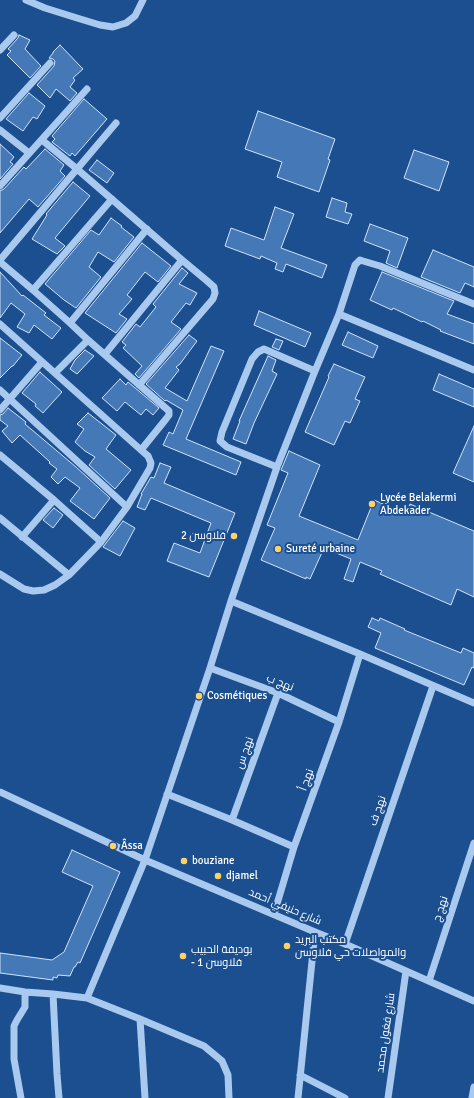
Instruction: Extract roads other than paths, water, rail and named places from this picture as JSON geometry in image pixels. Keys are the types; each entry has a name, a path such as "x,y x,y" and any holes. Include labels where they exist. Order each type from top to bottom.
{"street":[{"path":"26,0 88,22 113,27 126,23 135,16 143,0"},
{"path":"0,50 14,34"},
{"path":"0,118 50,63"},
{"path":"0,186 87,89"},
{"path":"116,123 0,261 169,411 166,419 141,450"},
{"path":"0,130 29,153"},
{"path":"42,140 214,287 215,293 213,299 138,385"},
{"path":"33,290 112,199"},
{"path":"70,323 147,229"},
{"path":"105,354 182,260"},
{"path":"87,998 145,860 277,467 314,371 339,314 355,265 360,260 380,266 474,304"},
{"path":"339,314 474,370"},
{"path":"0,324 148,456 151,463 150,468 127,507 101,542 69,575 55,585 44,590 33,591 24,589 0,574"},
{"path":"55,373 88,340"},
{"path":"277,467 227,447 220,441 222,432 252,359 258,352 264,349 314,371"},
{"path":"0,410 42,362"},
{"path":"0,390 127,507"},
{"path":"0,455 101,542"},
{"path":"22,537 54,500"},
{"path":"0,518 69,575"},
{"path":"231,601 474,703"},
{"name":"نهج أ","path":"274,914 294,847 339,722 360,654"},
{"name":"نهج ب","path":"210,668 278,693 339,722"},
{"name":"نهج ف","path":"345,944 432,686"},
{"name":"نهج س","path":"232,820 278,693"},
{"name":"شارع حنيفي أحمد","path":"0,792 145,860 345,944 474,1001"},
{"path":"167,794 294,847"},
{"name":"نهج ج","path":"429,981 474,843"},
{"path":"298,1098 315,932"},
{"name":"شارع فغول محمد","path":"388,1098 406,971"},
{"path":"0,988 87,998 204,1046 222,1061 228,1075 229,1098"},
{"path":"21,1098 14,1059 14,1026 16,1020 25,1007 26,992"},
{"path":"53,994 56,1074 59,1098"},
{"path":"140,1019 144,1098"},
{"path":"300,1075 345,1098"},
{"path":"472,1098 474,1087"}],"place":[{"name":"Lycée Belakermi Abdekader","path":"372,504"},
{"name":"فلاوسن 2","path":"234,536"},
{"name":"Sureté urbaine","path":"278,549"},
{"name":"Cosmétiques","path":"199,696"},
{"name":"Âssa","path":"113,846"},
{"name":"bouziane","path":"184,861"},
{"name":"djamel","path":"218,876"},
{"name":"مكتب البريد والمواصلات حي فلاوسن","path":"287,946"},
{"name":"بوديفة الحبيب - فلاوسن 1","path":"183,956"}]}
